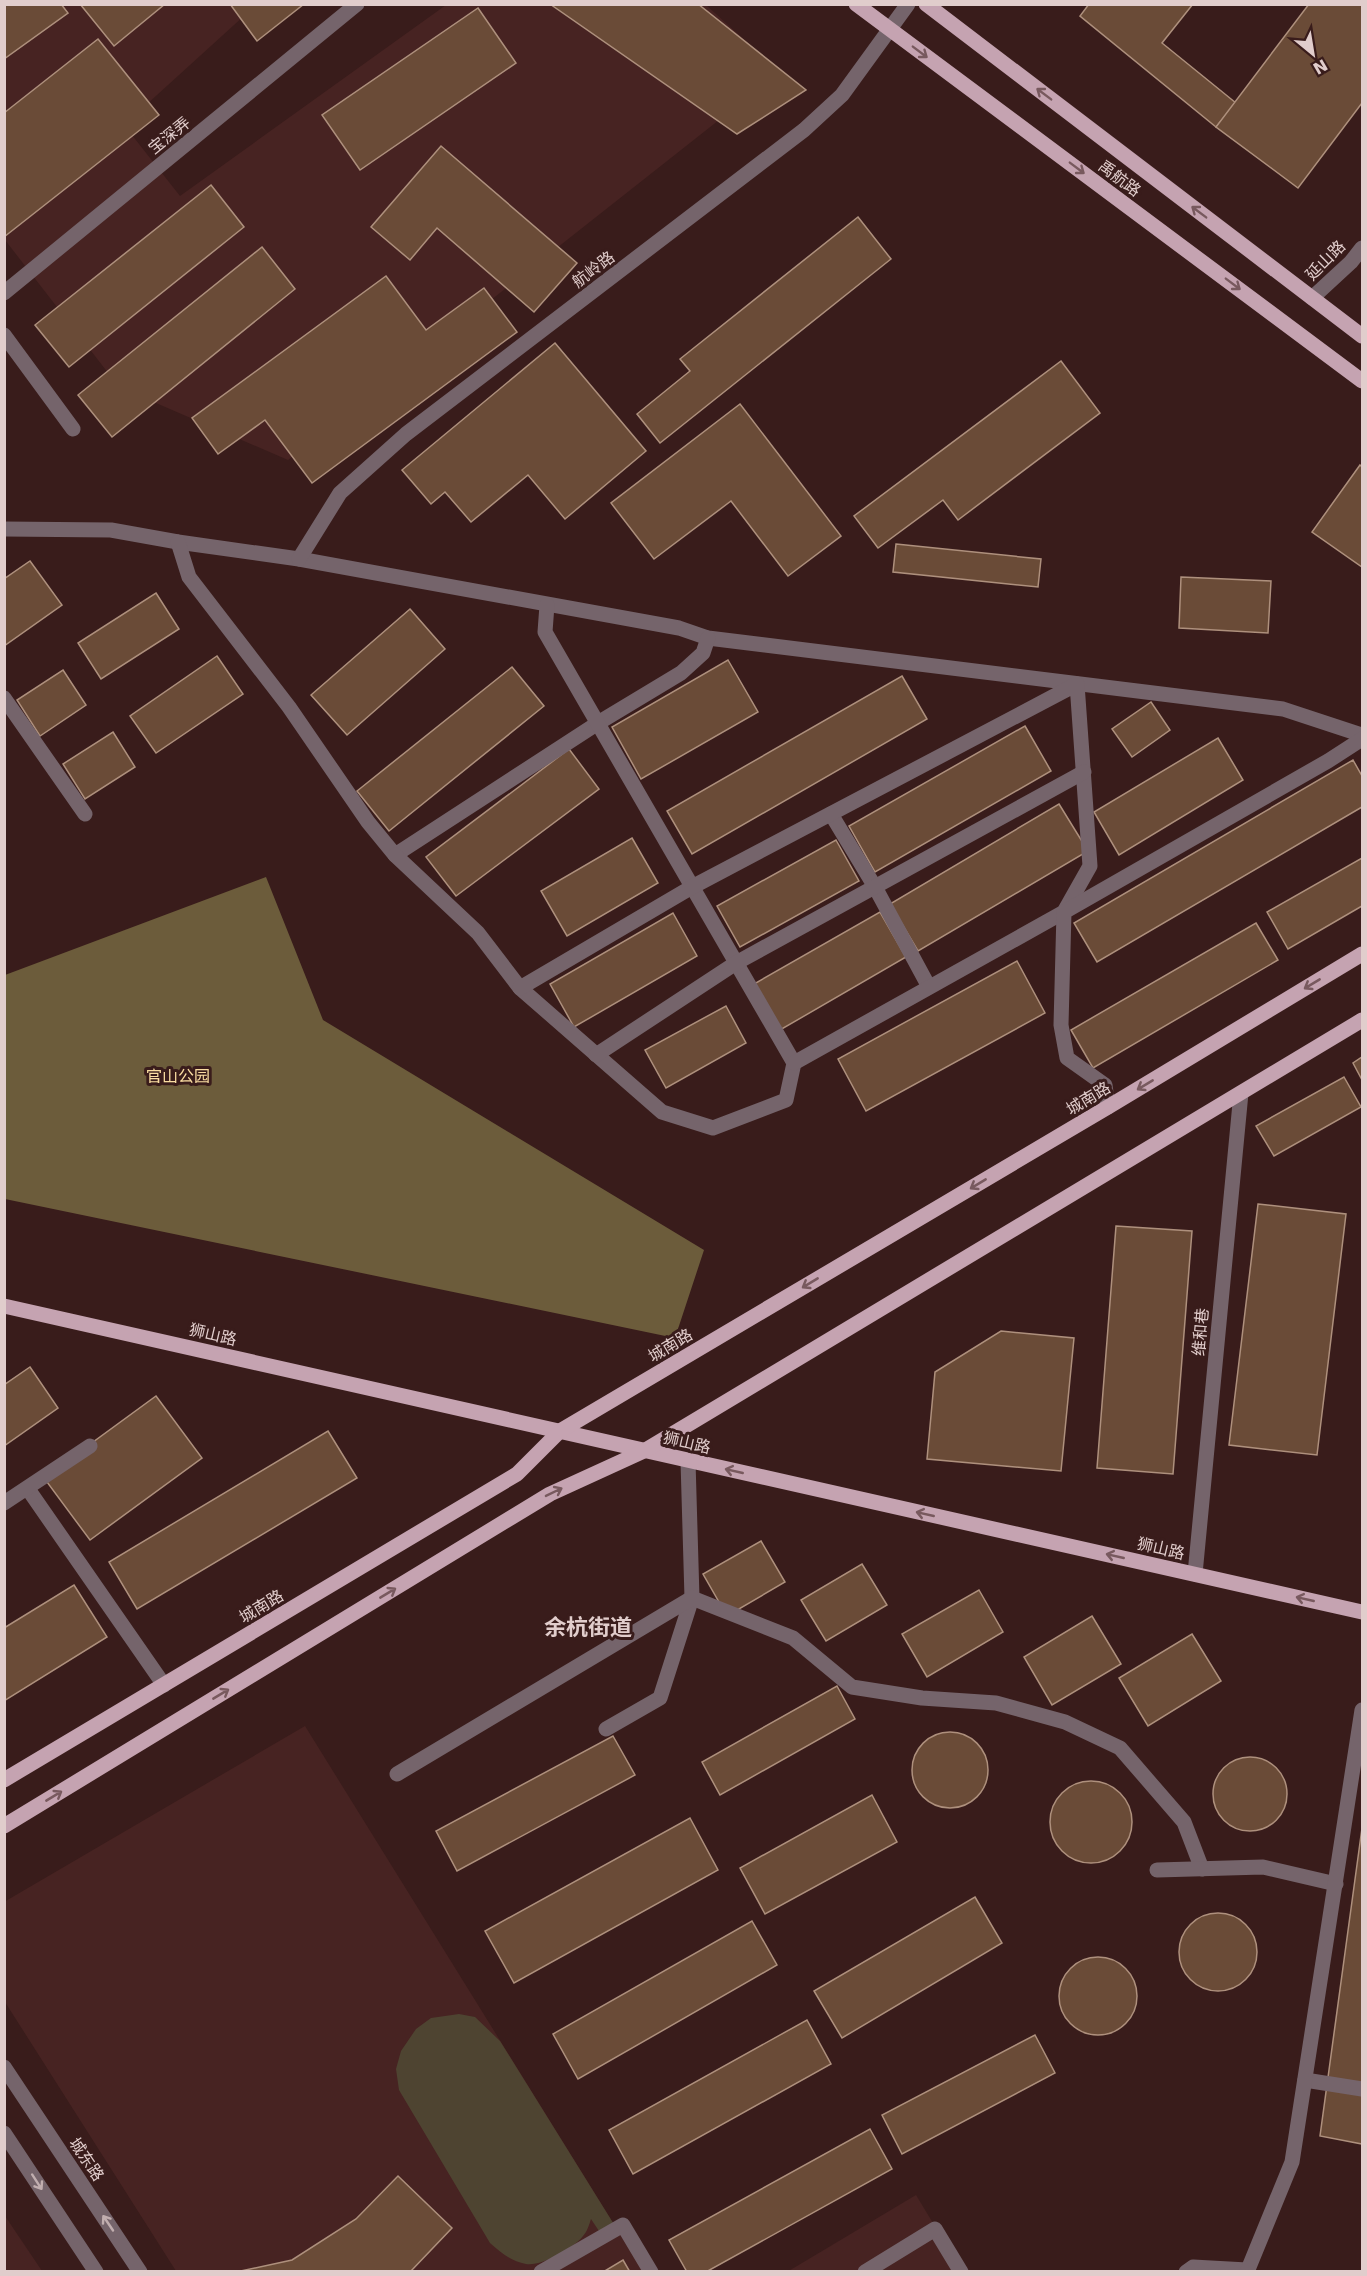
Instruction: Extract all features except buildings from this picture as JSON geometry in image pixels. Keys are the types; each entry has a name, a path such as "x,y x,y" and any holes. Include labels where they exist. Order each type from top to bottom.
{"main road":[{"name":"禹航路","path":"856,4 1362,381"},
{"name":"禹航路","path":"926,4 1362,336"},
{"name":"城南路","path":"4,1780 517,1474 560,1431 1362,954"},
{"path":"4,1826 550,1494 644,1451 1362,1020"},
{"name":"狮山路","path":"4,1306 1362,1612"}],"street":[{"name":"宝深弄","path":"4,294 357,4"},
{"name":"航岭路","path":"299,559 340,493 406,434 804,130 842,95 908,4"},
{"name":"延山路","path":"1312,298 1351,262 1362,248"},
{"path":"4,335 73,429"},
{"path":"4,529 111,530 299,559 680,627 708,638 1283,709 1362,737"},
{"path":"178,542 189,577 289,707 368,822 395,855 478,933 520,988 662,1112 713,1128 786,1100 794,1063 545,632 547,605"},
{"path":"395,855 598,723 681,673 703,653 708,638"},
{"path":"520,988 692,887 1077,684"},
{"path":"1077,684 1090,866 1064,912 1061,1025 1066,1058 1105,1085 1108,1107"},
{"path":"4,698 85,814"},
{"path":"794,1063 1328,761 1362,737"},
{"path":"596,1055 736,963 1084,772"},
{"path":"831,814 875,887 929,987"},
{"name":"维和巷","path":"1196,1574 1241,1093"},
{"path":"4,1503 90,1446"},
{"path":"606,1729 660,1698 692,1598 688,1461"},
{"path":"28,1489 164,1684"},
{"path":"398,1774 692,1598"},
{"path":"692,1598 793,1638 852,1687 922,1698 996,1703 1065,1722 1120,1748 1184,1822 1202,1869"},
{"path":"1186,2271 1193,2267 1247,2270 1292,2162 1362,1710"},
{"path":"1158,1870 1263,1867 1336,1884"},
{"name":"城东路","path":"4,2067 140,2271"},
{"path":"1305,2080 1362,2089"},
{"path":"4,2133 96,2271"},
{"path":"541,2271 623,2225 651,2271"},
{"path":"865,2271 935,2229 961,2271"}],"shaded area":[{"path":"5,5 256,5 124,125 180,196 446,5 706,5 780,72 288,460 119,387 5,240"},
{"path":"305,1726 643,2271 176,2271 5,2002 4,1902"},
{"path":"459,2014 475,2017 500,2041 615,2226 601,2234 591,2219 579,2241 540,2263 526,2264 511,2259 490,2243 399,2090 396,2069 401,2051 416,2029 431,2018"},
{"path":"916,2195 962,2271 787,2272"},
{"path":"5,2216 42,2271 5,2271"}],"green space":[{"name":"官山公园","path":"266,877 323,1020 704,1250 675,1338 5,1199 5,975"}],"district":[{"name":"余杭街道","path":"588,1627"}]}
